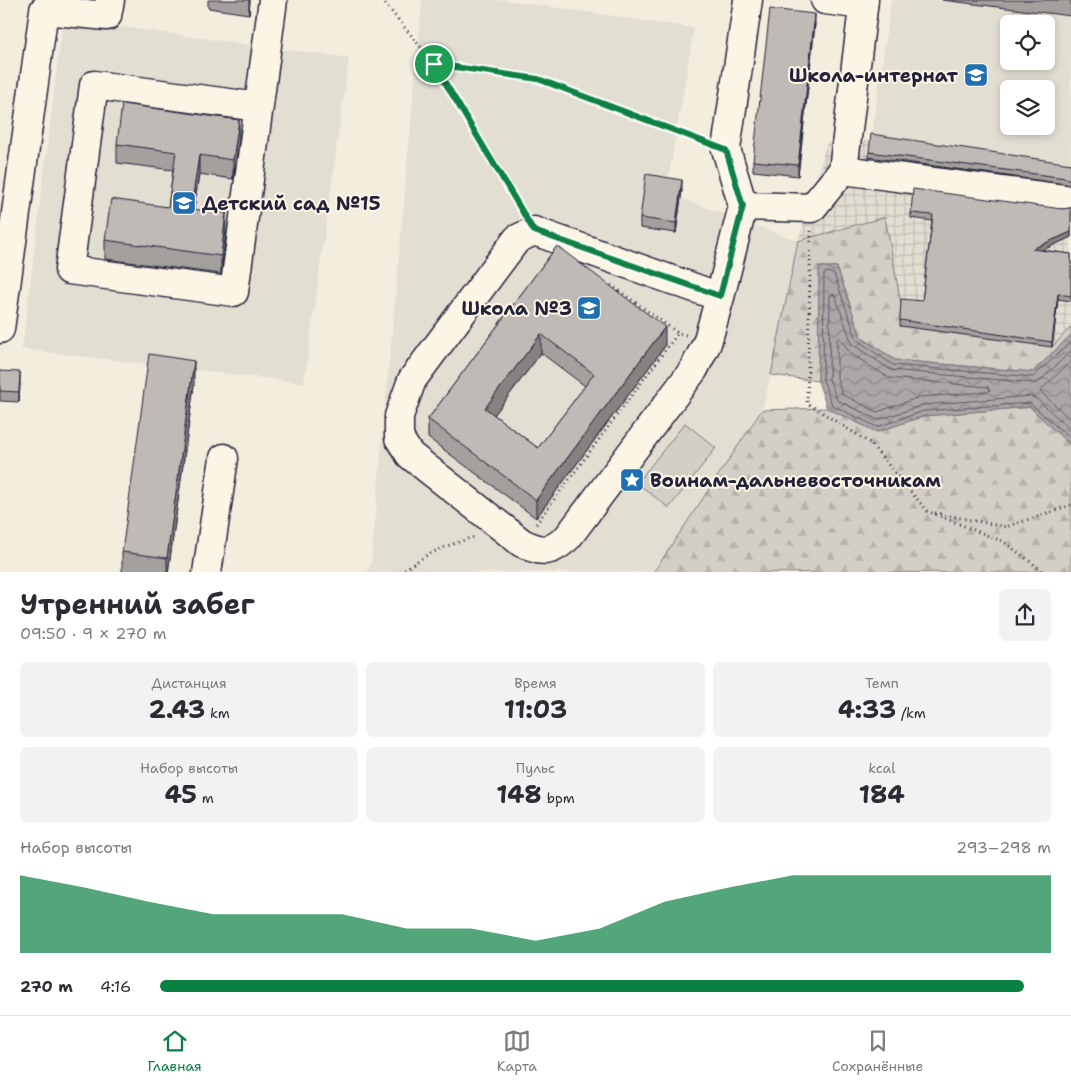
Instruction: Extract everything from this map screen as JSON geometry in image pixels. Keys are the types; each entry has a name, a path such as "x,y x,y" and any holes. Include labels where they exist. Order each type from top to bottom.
{"street":[{"path":"0,329 44,10 107,16 110,0"},
{"path":"720,296 534,231 518,239 412,380 399,416 399,438 410,455 513,536 539,551 556,547 568,536 694,369 707,343 720,296 743,206 726,150 748,0"},
{"path":"743,206 812,208 843,170 863,3 825,0"},
{"path":"259,107 94,85 69,270 234,292 259,107 272,10"},
{"path":"843,170 1064,199"},
{"path":"207,572 224,458"}],"path":[{"path":"382,0 434,64 534,231"},
{"path":"434,64 538,79 726,150"},
{"path":"812,208 807,403 870,443 927,511 1004,542 1045,572"},
{"path":"401,572 412,564 452,544 513,536 678,333 707,343"},
{"path":"927,511 1006,527 1071,505"}],"shaded area":[{"name":"Школа №3","path":"422,0 504,0 694,28 666,193 798,241 771,375 762,410 653,572 367,572 371,565"},
{"name":"Школа-интернат","path":"891,0 1071,0 1071,169 871,140"},
{"name":"Детский сад №15","path":"63,19 349,58 304,383 22,349"},
{"path":"871,140 1071,169 1071,327 1052,347 900,326 885,217 798,241 827,142"}],"green space":[{"path":"885,217 901,304 1052,347 1071,327 1071,335 1033,372 895,360 861,337 837,267 820,267 818,381 771,375 798,241"},
{"path":"1030,407 1071,446 1071,572 654,572 762,410 827,408 877,432 924,416"},
{"path":"685,423 716,448 669,508 637,483"}],"water":[{"path":"819,267 837,267 861,337 895,360 1033,372 1071,335 1071,446 1030,407 924,416 877,432 827,408 818,381"}],"building":[{"path":"770,9 815,14 798,165 753,161"},
{"path":"122,104 239,120 233,160 199,155 191,209 226,213 221,256 105,240 111,199 168,207 176,152 117,144"},
{"path":"871,134 1071,164 1071,180 869,152"},
{"path":"646,174 682,180 676,223 640,218"},
{"path":"913,189 1062,209 1071,207 1071,232 1032,249 1071,254 1071,296 1058,294 1052,342 900,320 901,299 922,301 933,215 911,213"},
{"path":"557,246 665,327 536,500 428,419","holes":["541,334 594,374 538,448 485,408"]},
{"path":"149,354 194,361 167,558 122,552"},
{"path":"0,371 20,372 19,392 0,391"}],"place":[{"name":"Школа-интернат","path":"976,75"},
{"name":"Детский сад №15","path":"184,203"},
{"name":"Школа №3","path":"589,308"},
{"name":"Воинам-дальневосточникам","path":"632,480"}],"route":[{"path":"434,64 538,79 726,150 743,206 720,296 534,231 434,64"}]}
